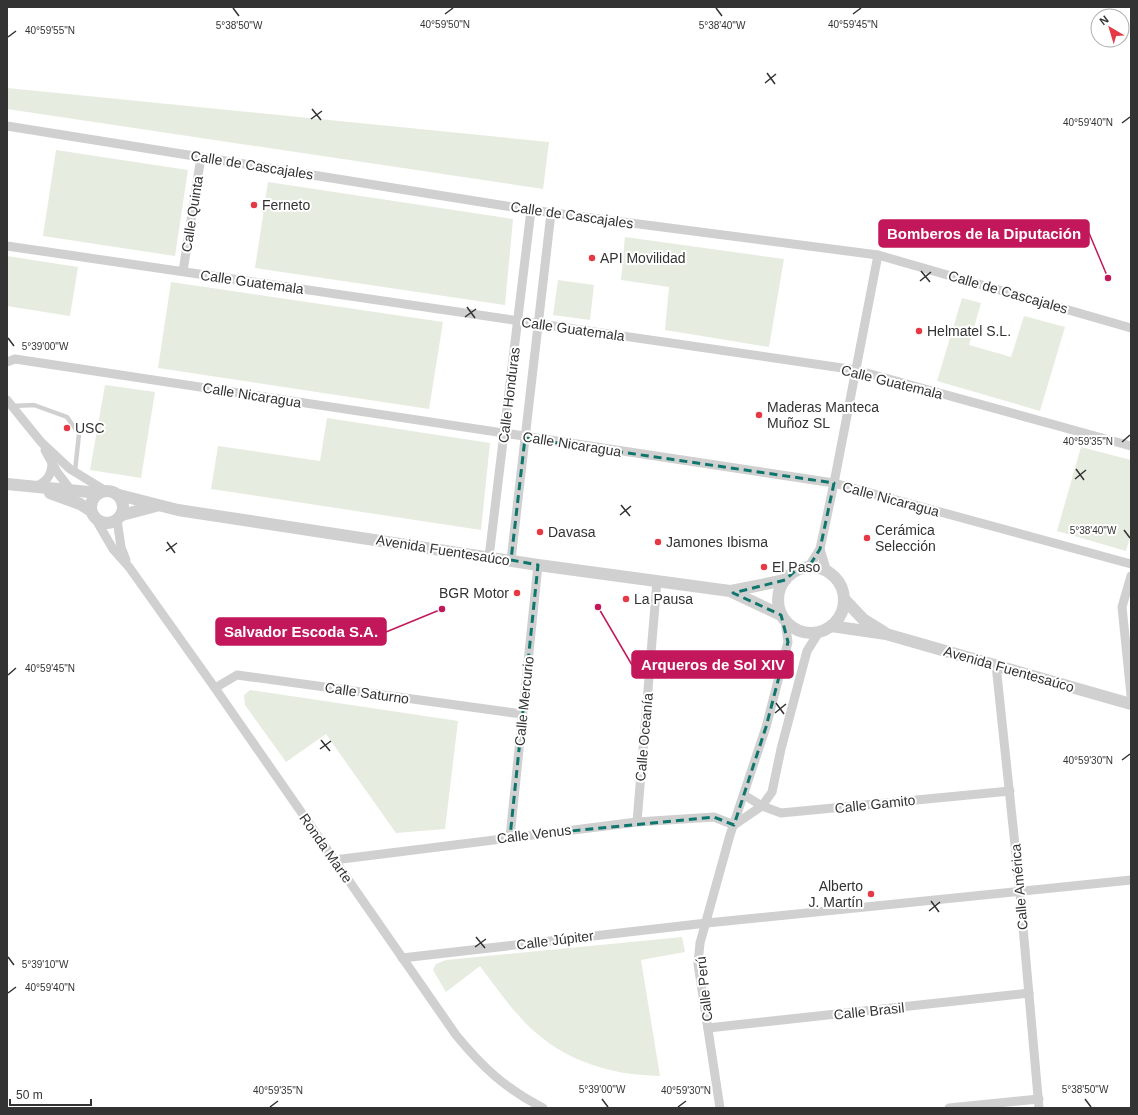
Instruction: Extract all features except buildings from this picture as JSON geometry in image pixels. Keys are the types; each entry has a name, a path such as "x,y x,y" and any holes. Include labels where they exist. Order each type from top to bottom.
{"street":[{"name":"Calle de Cascajales","path":"7,126 551,213 878,255 1131,328"},
{"name":"Calle Quinta","path":"183,271 201,157"},
{"name":"Calle Honduras","path":"489,557 531,210"},
{"name":"Calle Honduras","path":"511,560 551,213"},
{"name":"Calle Guatemala","path":"7,246 856,370 1131,446"},
{"path":"808,568 820,549 878,255"},
{"name":"Calle Nicaragua","path":"7,362 15,359 525,438 834,483 1131,564"},
{"path":"9,403 41,442 75,473 103,492"},
{"path":"41,442 52,464 72,490 80,504"},
{"path":"32,488 44,483 51,473 52,464"},
{"path":"7,484 32,488 103,492 119,495 123,501 124,508 120,517 103,523 80,504 32,488"},
{"path":"93,514 92,500 103,492"},
{"name":"Avenida Fuentesaúco","path":"119,495 157,506 538,565 730,591 754,588 785,580"},
{"name":"Avenida Fuentesaúco","path":"120,517 157,506"},
{"name":"Ronda Marte","path":"93,514 113,549 129,567 215,688 456,1035 487,1071 521,1096 543,1108"},
{"name":"Ronda Marte","path":"120,517 121,547 129,567"},
{"path":"820,549 827,572"},
{"name":"Calle Mercurio","path":"510,837 538,565"},
{"path":"808,568 818,568 827,572 839,583 844,598 838,619 831,626 819,632 806,633 794,629 783,618 778,597 785,580 795,572 808,568"},
{"path":"1131,576 1122,607 1127,632 1131,696"},
{"name":"Calle Oceanía","path":"637,822 657,581"},
{"name":"Avenida Fuentesaúco","path":"730,591 783,618"},
{"name":"Avenida Fuentesaúco","path":"844,598 863,619 886,634"},
{"name":"Calle Perú","path":"720,1108 698,964 700,943 734,825 766,726 788,642 783,618"},
{"name":"Avenida Fuentesaúco","path":"831,626 886,634 1131,704"},
{"path":"734,825 762,806 772,792 781,749 807,651 819,632"},
{"name":"Calle América","path":"996,665 1020,893 1039,1104"},
{"name":"Calle Saturno","path":"215,688 237,675 522,714"},
{"name":"Calle Gamito","path":"744,795 762,806 781,813 1010,791"},
{"name":"Calle Venus","path":"334,860 637,822 714,817 734,825"},
{"name":"Calle Júpiter","path":"402,958 707,923 1020,893 1131,880"},
{"name":"Calle Brasil","path":"708,1028 1029,993"},
{"path":"949,1108 1039,1104"}],"lane":[{"path":"9,403 34,405 67,417 80,434 75,473"}],"highlighted area":[{"path":"525,438 834,483 820,549 808,568 795,571 785,580 733,593 781,615 788,642 766,727 734,825 714,817 510,837 538,565 511,560"}],"shaded area":[{"path":"7,88 549,142 543,189 7,109"},
{"path":"56,150 188,170 175,256 43,236"},
{"path":"268,182 513,219 505,305 255,268"},
{"path":"625,237 784,259 769,347 665,330 669,287 621,280"},
{"path":"7,256 78,267 70,316 7,306"},
{"path":"558,280 594,285 590,320 553,315"},
{"path":"171,282 443,322 429,409 158,368"},
{"path":"962,298 981,303 969,345 1011,357 1024,316 1065,327 1040,411 937,381"},
{"path":"105,385 155,392 141,478 90,470"},
{"path":"327,418 490,443 481,530 211,489 218,446 320,461"},
{"path":"1081,447 1131,460 1131,534 1126,551 1057,531"},
{"path":"250,690 458,721 445,829 396,833 326,734 286,762 245,705 244,695"},
{"path":"682,937 685,952 641,960 660,1076 640,1075 601,1068 583,1062 549,1043 520,1017 480,966 446,992 433,970 436,964 446,960"}],"place":[{"name":"Ferneto","path":"254,205"},
{"name":"API Movilidad","path":"592,258"},
{"name":"Bomberos de la Diputación","path":"1108,278"},
{"name":"Helmatel S.L.","path":"919,331"},
{"name":"Maderas Manteca Muñoz SL","path":"759,415"},
{"name":"USC","path":"67,428"},
{"name":"Davasa","path":"540,532"},
{"name":"Cerámica Selección","path":"867,538"},
{"name":"Jamones Ibisma","path":"658,542"},
{"name":"El Paso","path":"764,567"},
{"name":"BGR Motor","path":"517,593"},
{"name":"La Pausa","path":"626,599"},
{"name":"Arqueros de Sol XIV","path":"598,607"},
{"name":"Salvador Escoda S.A.","path":"442,609"},
{"name":"Alberto J. Martín","path":"871,894"}]}
